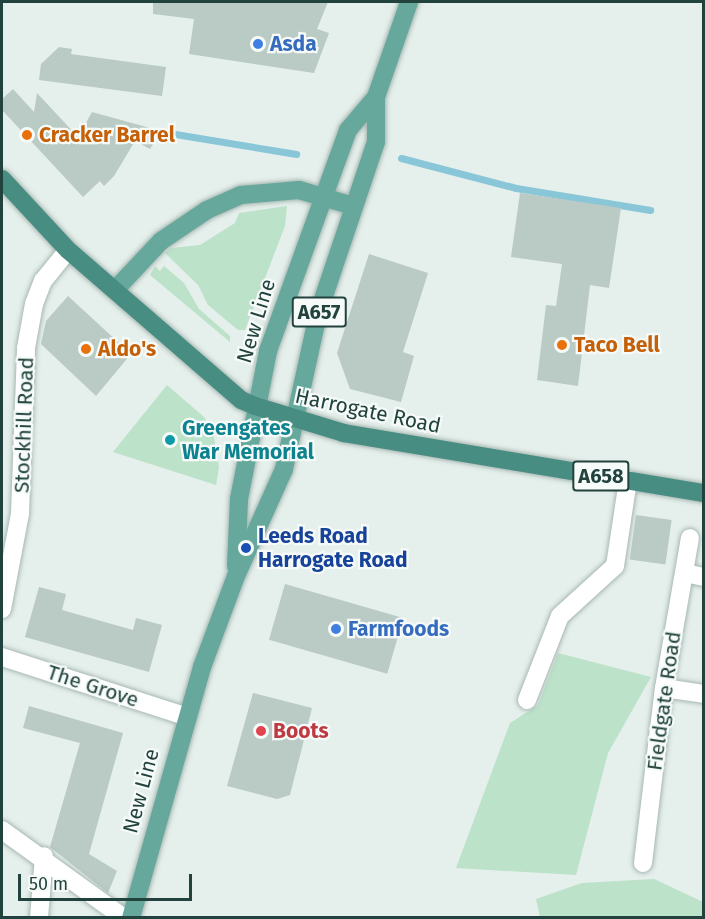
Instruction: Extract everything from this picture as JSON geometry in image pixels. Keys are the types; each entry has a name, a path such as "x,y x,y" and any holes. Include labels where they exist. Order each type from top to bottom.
{"highway":[{"name":"Harrogate Road","path":"2,179 68,250 241,400 293,421 704,493"}],"main road":[{"name":"New Line","path":"131,918 185,716 236,576 284,469 316,322 376,142 376,97 409,2"},
{"name":"New Line","path":"236,576 239,499 255,406 268,351 322,195 348,130 376,97"},
{"path":"116,290 152,249 224,201 280,189 322,195 353,206"}],"street":[{"name":"Stockhill Road","path":"2,609 20,514 26,348 34,304 43,281 68,250"},
{"path":"527,700 560,616 615,566 628,480"},
{"name":"Fieldgate Road","path":"643,863 664,688 690,538"},
{"path":"685,573 704,577"},
{"name":"The Grove","path":"2,657 185,716"},
{"path":"664,688 704,694"},
{"path":"2,830 44,856 123,918"},
{"path":"39,918 44,856"}],"green space":[{"path":"287,206 285,226 245,330 238,330 208,305 198,285 165,253 171,248 200,245 235,223 239,213"},
{"path":"155,266 160,271 164,266 184,283 199,309 230,336 230,342 150,275"},
{"path":"167,385 204,417 213,432 219,467 216,485 113,452"},
{"path":"558,653 651,677 608,753 576,875 456,868 510,723 538,705"},
{"path":"654,879 703,902 703,917 540,917 536,899 582,883"}],"building":[{"name":"Asda","path":"153,2 328,2 317,29 329,33 314,73 189,54 194,19 153,14"},
{"path":"59,47 72,49 71,54 166,67 162,96 39,80 41,64"},
{"path":"13,89 34,112 37,93 78,137 92,112 161,131 150,149 135,141 114,176 104,186 100,181 83,197 2,110 2,99"},
{"path":"520,193 621,208 609,288 590,285 578,386 537,380 546,305 556,306 562,264 511,257"},
{"path":"369,254 428,273 403,352 414,356 401,402 350,389 337,353"},
{"name":"Aldo's","path":"68,296 131,354 96,396 41,344 46,321"},
{"path":"636,515 672,520 665,565 630,560"},
{"name":"Farmfoods","path":"285,584 403,618 387,674 269,640"},
{"path":"39,587 66,594 62,610 133,630 136,618 162,625 149,672 25,637"},
{"path":"253,693 312,708 290,795 277,799 227,786"},
{"path":"29,706 123,733 89,854 117,871 108,893 50,847 80,743 23,728"}],"waterway":[{"path":"163,132 296,154"},
{"path":"401,158 516,188 650,210"}],"place":[{"name":"Asda","path":"258,44"},
{"name":"Cracker Barrel","path":"27,135"},
{"name":"Taco Bell","path":"562,345"},
{"name":"Aldo's","path":"86,349"},
{"name":"Greengates War Memorial","path":"170,440"},
{"name":"Leeds Road Harrogate Road","path":"246,548"},
{"name":"Farmfoods","path":"336,629"},
{"name":"Boots","path":"261,731"}]}
